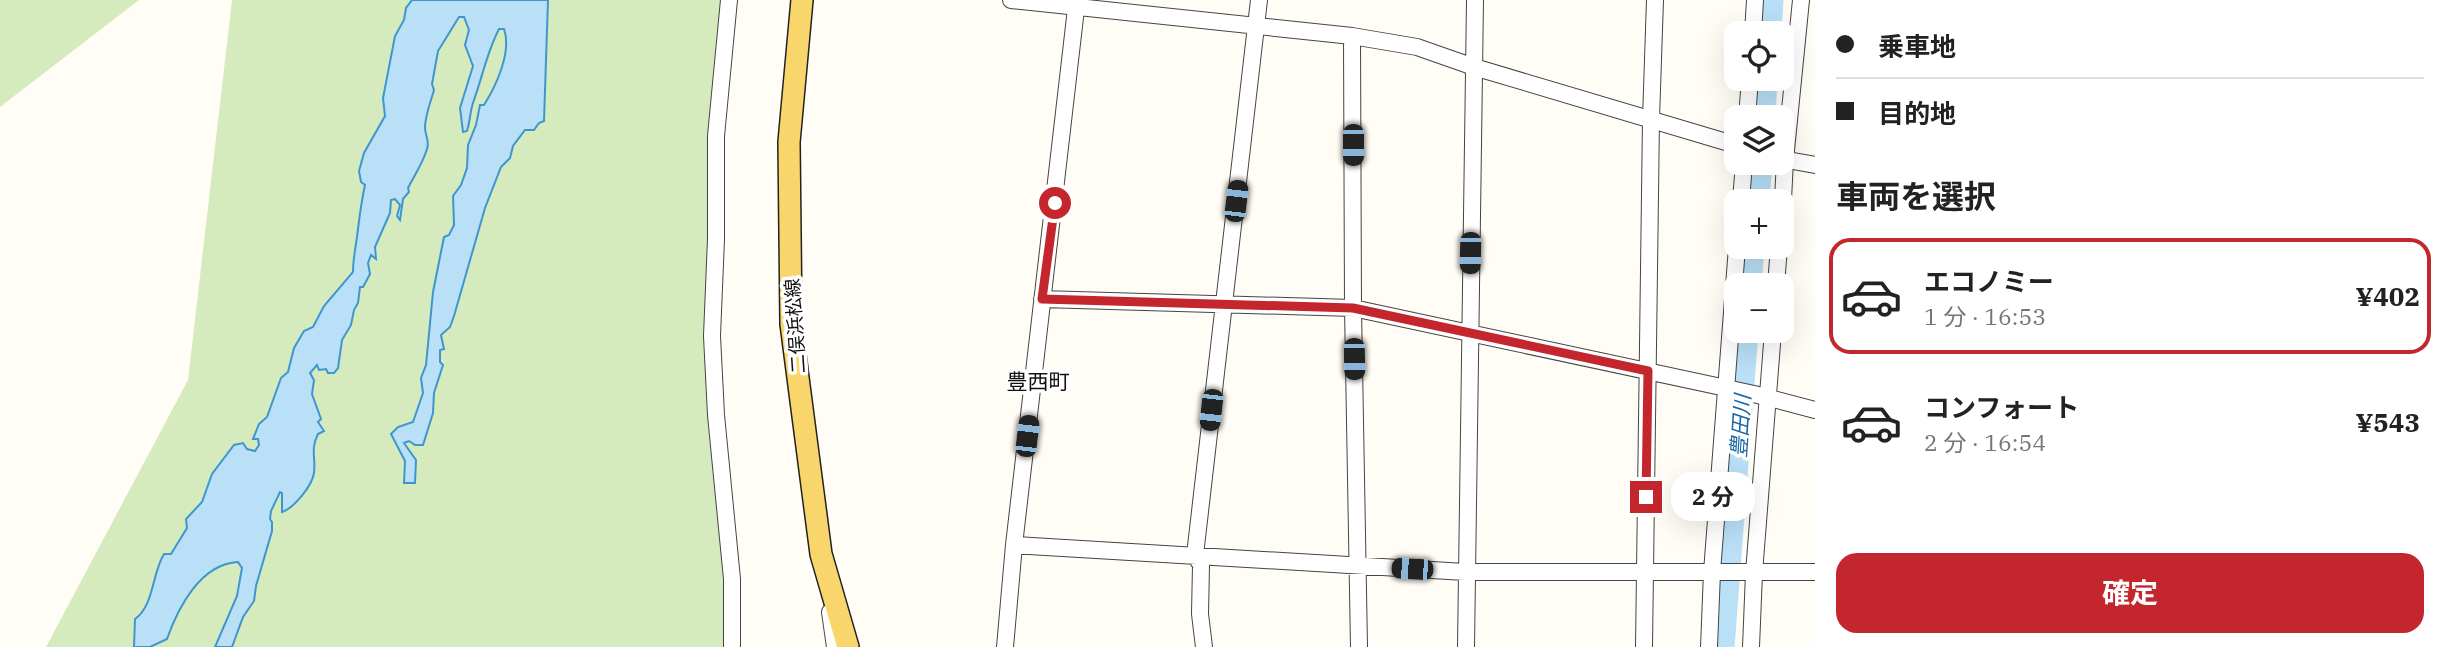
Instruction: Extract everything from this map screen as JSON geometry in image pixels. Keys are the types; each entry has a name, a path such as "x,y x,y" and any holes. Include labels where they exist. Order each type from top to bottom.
{"main road":[{"name":"二俣浜松線","path":"802,0 789,142 791,324 821,554 848,647"}],"street":[{"path":"729,0 716,136 712,336 716,415 731,568 732,647"},
{"path":"1011,0 1077,3 1352,36 1416,47 1474,67 1724,141"},
{"path":"1204,647 1200,614 1201,565 1195,555 1259,0"},
{"path":"1466,647 1475,0"},
{"path":"1644,647 1655,0"},
{"path":"1754,21 1755,0"},
{"path":"1789,105 1801,0"},
{"path":"1005,647 1014,545 1077,3"},
{"path":"1352,36 1353,308 1359,647"},
{"path":"1794,161 1815,165"},
{"path":"1709,647 1736,259"},
{"path":"1042,299 1353,308 1815,410"},
{"path":"1751,647 1748,573 1761,396 1771,343"},
{"path":"1014,545 1465,572 1815,572"},
{"path":"821,554 835,647"}],"green space":[{"path":"0,0 139,0 0,107"},
{"path":"232,0 730,0 716,221 729,647 46,647 188,380"}],"water":[{"path":"412,0 548,0 544,121 534,130 525,130 513,146 510,158 501,167 485,208 454,316 450,327 441,335 444,349 440,350 440,362 443,365 423,445 415,445 409,441 404,443 416,460 415,483 404,483 405,461 391,434 398,427 413,422 423,393 421,378 426,365 433,292 444,237 449,235 454,225 453,196 461,185 467,168 468,145 480,105 484,105 498,79 506,48 504,29 499,29 473,103 467,131 463,132 460,108 473,66 465,45 469,30 464,17 459,17 438,51 432,84 434,90 425,123 427,149 408,188 409,192 403,199 400,220 397,216 400,205 395,199 391,200 390,213 375,247 376,259 371,255 368,263 370,274 363,287 360,287 351,325 342,340 338,368 334,373 328,373 326,369 319,370 317,365 310,373 314,380 312,394 321,419 318,422 324,431 318,434 314,445 313,478 297,501 282,512 280,492 271,511 272,531 254,601 243,617 232,647 215,647 237,596 242,568 238,562 224,565 202,579 177,614 167,639 150,647 134,647 135,619 146,606 164,554 171,554 187,528 186,519 202,502 212,474 234,445 243,443 247,449 255,451 259,445 258,439 253,439 259,424 267,417 281,378 288,372 294,348 304,331 313,327 324,306 353,272 365,185 361,182 359,171 364,153 385,116 383,98 395,36"}],"waterway":[{"name":"豊田川","path":"1771,21 1772,0"},
{"name":"豊田川","path":"1765,91 1765,105"},
{"name":"豊田川","path":"1759,189 1760,175"},
{"name":"豊田川","path":"1751,273 1752,259"},
{"name":"豊田川","path":"1723,647 1746,343"}],"district":[{"name":"豊西町","path":"1038,381"}],"route":[{"path":"1055,203 1042,299 1353,308 1648,371 1646,497"}]}
